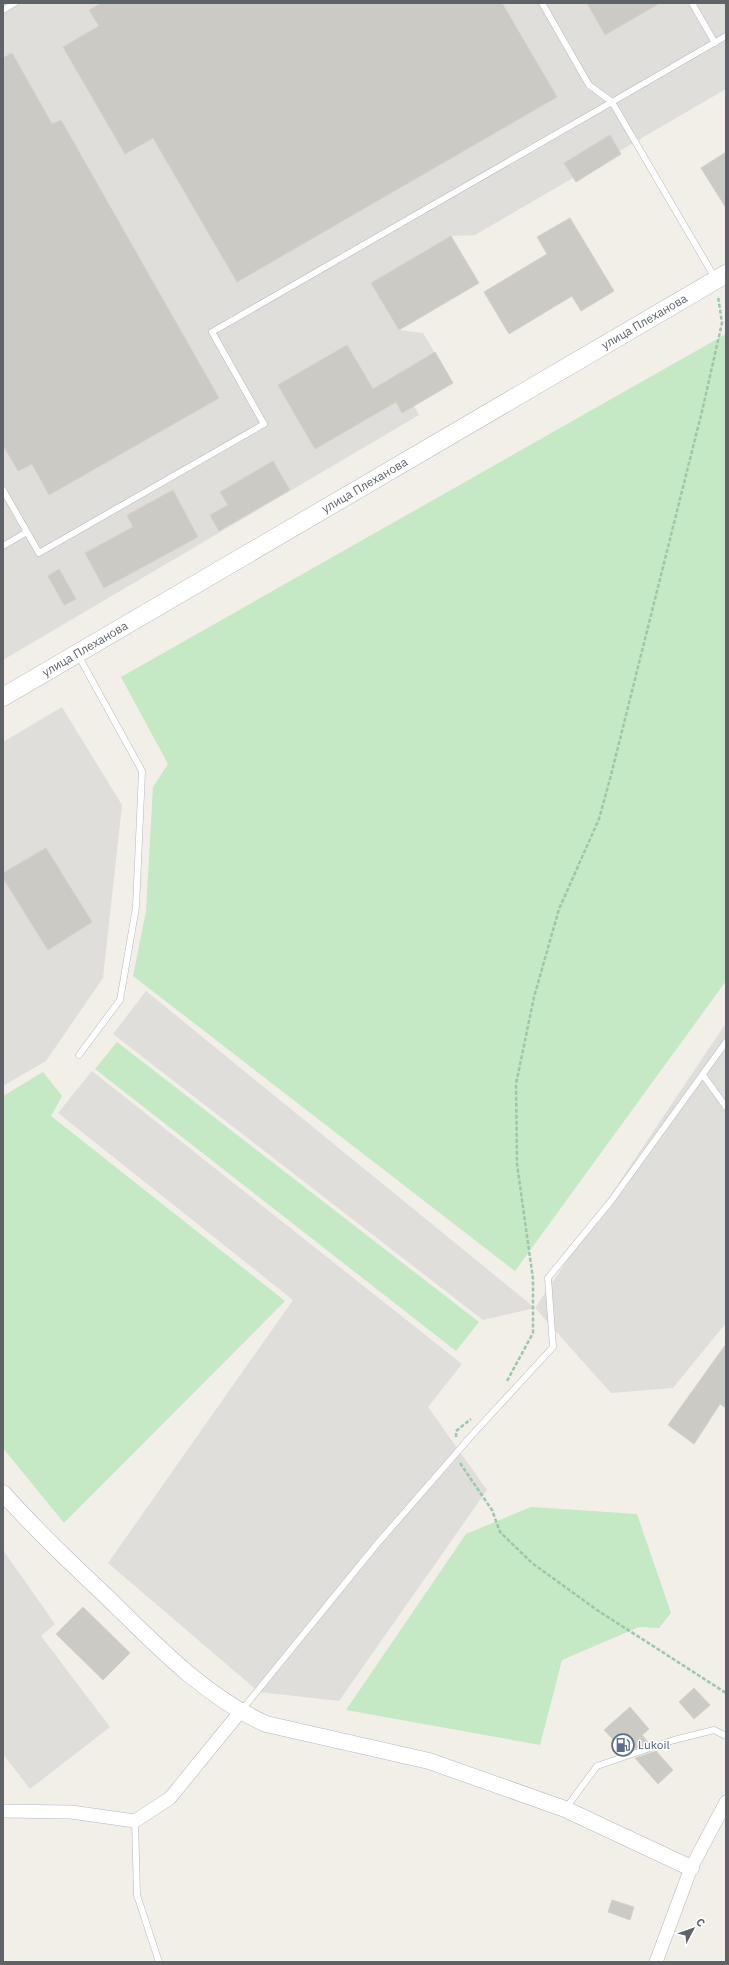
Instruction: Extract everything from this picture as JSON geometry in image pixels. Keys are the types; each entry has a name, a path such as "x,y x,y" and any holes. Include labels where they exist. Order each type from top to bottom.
{"main road":[{"name":"улица Плеханова","path":"3,697 721,277"}],"street":[{"path":"3,1493 27,1520 177,1666 240,1712 266,1724 429,1761 565,1809 691,1868"},
{"path":"3,1811 71,1812 135,1822 170,1798 240,1712"},
{"path":"656,1962 691,1868 726,1802"}],"lane":[{"path":"3,10 15,3"},
{"path":"542,3 589,85 612,102 721,277"},
{"path":"692,3 715,42"},
{"path":"3,490 38,552 264,424 212,332 726,36"},
{"path":"3,546 27,532"},
{"path":"77,654 142,771 136,907 120,1000 78,1054"},
{"path":"240,1712 376,1544 455,1454 553,1347 548,1278 610,1201 726,1042"},
{"path":"702,1075 726,1107"},
{"path":"565,1809 597,1766 674,1740 714,1730 726,1736"},
{"path":"135,1822 137,1895 159,1962"}],"path":[{"path":"506,1384 533,1333 532,1279 517,1164 516,1084 534,997 559,909 599,819 610,779 696,438 722,323 721,277"},
{"path":"474,1416 456,1431 455,1454 477,1490 492,1510 500,1532 532,1563 598,1610 726,1692"}],"shaded area":[{"path":"3,3 726,3 726,89 475,235 451,236 371,283 399,330 423,333 453,383 414,406 419,415 3,660"},
{"path":"62,707 122,805 103,978 46,1061 3,1086 3,742"},
{"path":"146,991 535,1308 483,1320 113,1034"},
{"path":"726,1023 726,1323 673,1388 611,1393 535,1308"},
{"path":"92,1071 462,1364 428,1407 487,1490 339,1701 259,1692 108,1563 293,1300 58,1113"},
{"path":"3,1550 55,1624 41,1636 110,1727 30,1789 3,1754"}],"green space":[{"path":"726,334 726,981 515,1271 133,976 146,911 153,787 168,764 121,677"},
{"path":"117,1042 479,1322 456,1351 95,1069"},
{"path":"43,1072 62,1096 51,1116 285,1301 64,1523 3,1448 3,1096"},
{"path":"531,1507 637,1514 671,1613 659,1628 639,1627 562,1660 540,1745 346,1710 466,1534"}],"building":[{"path":"102,3 502,3 557,97 237,282 153,138 125,154 63,47 99,26 89,10"},
{"path":"587,3 660,3 605,35"},
{"path":"12,53 52,124 61,120 219,398 49,495 32,464 18,471 3,445 3,58"},
{"path":"610,135 621,154 576,182 564,163"},
{"path":"726,152 726,208 701,168"},
{"path":"570,218 614,291 581,311 572,296 509,334 484,292 547,254 537,237"},
{"path":"451,236 479,283 399,330 371,283"},
{"path":"347,345 373,389 435,352 453,383 402,413 396,402 315,449 278,385"},
{"path":"273,461 290,490 219,531 210,515 228,505 220,492"},
{"path":"173,490 198,537 104,588 85,553 133,527 127,515"},
{"path":"59,569 76,599 64,605 48,576"},
{"path":"46,848 92,922 48,950 3,878 3,873"},
{"path":"726,1344 726,1408 720,1404 694,1444 668,1425"},
{"path":"83,1607 130,1653 103,1680 56,1634"},
{"path":"694,1688 710,1705 694,1719 679,1702"},
{"path":"630,1707 649,1729 642,1735 649,1744 628,1751 626,1749 624,1751 604,1730"},
{"path":"656,1751 673,1770 658,1784 635,1758"},
{"path":"612,1900 634,1907 630,1920 608,1912"}],"place":[{"name":"Lukoil","path":"623,1745"}]}
